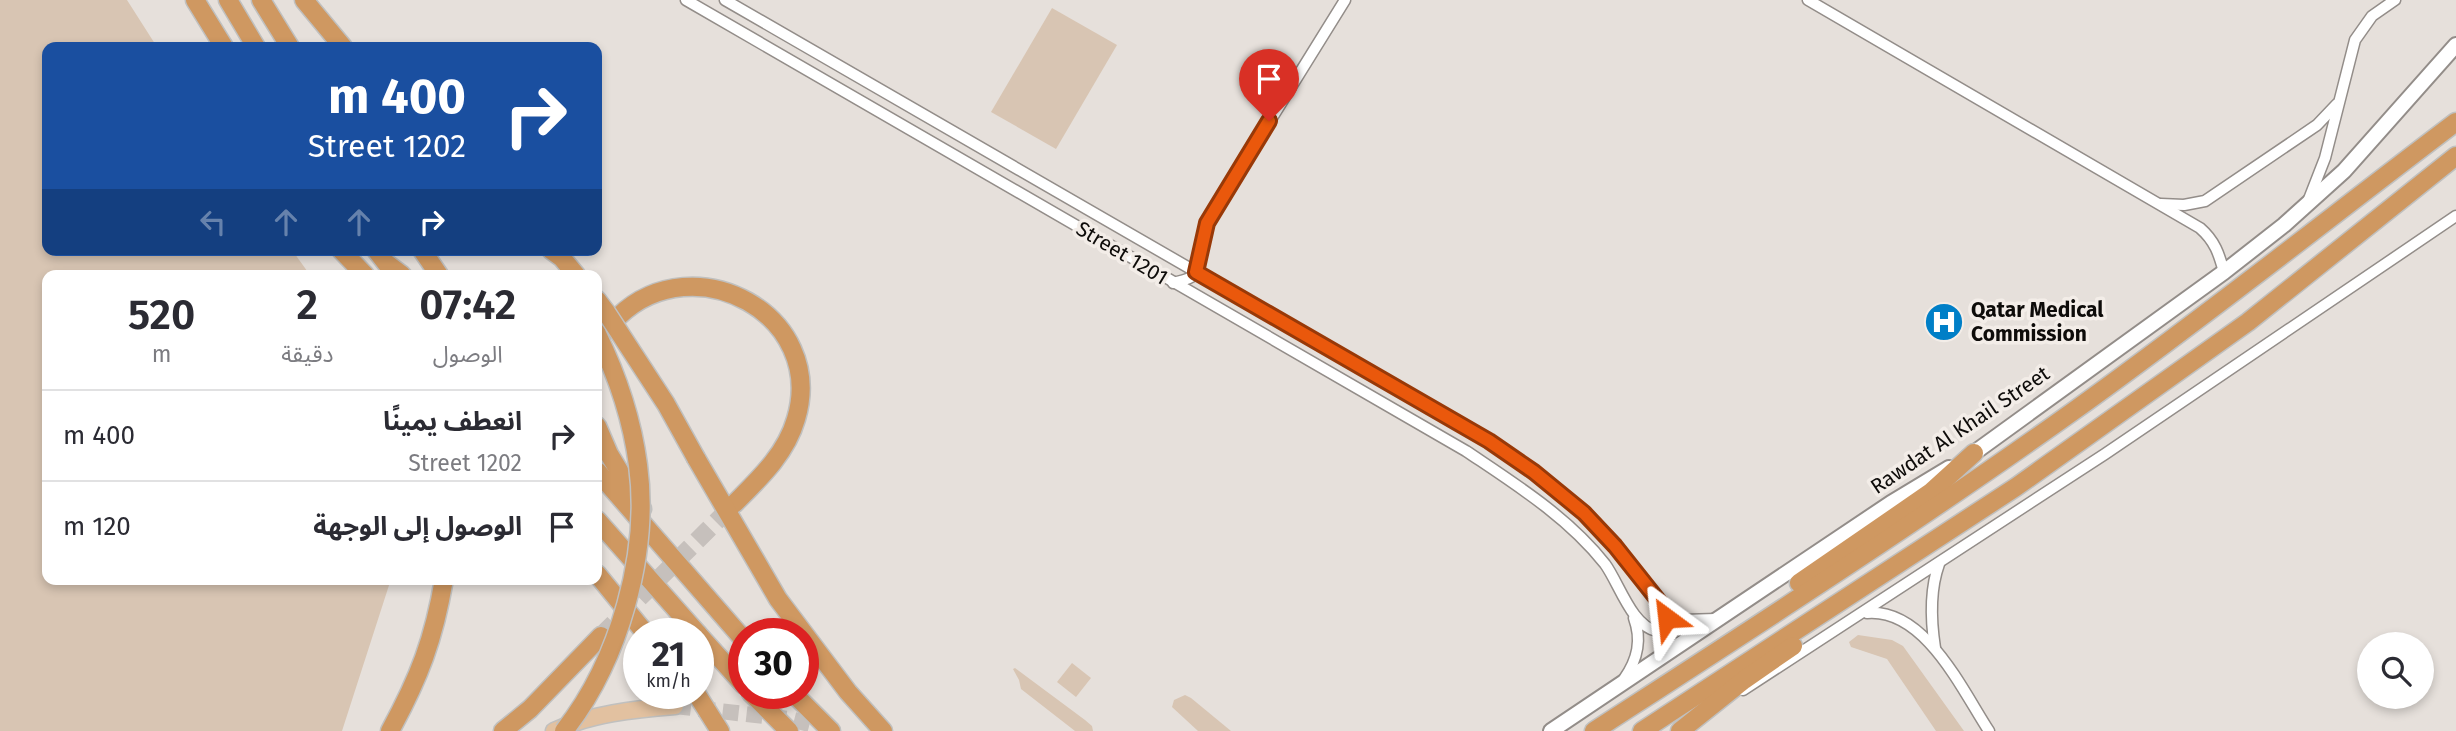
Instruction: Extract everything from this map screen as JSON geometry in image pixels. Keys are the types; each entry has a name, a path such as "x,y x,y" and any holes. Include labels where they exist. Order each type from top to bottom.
{"highway":[{"path":"185,0 209,42"},
{"path":"195,0 221,42"},
{"path":"228,0 253,42"},
{"path":"261,0 287,42"},
{"path":"304,0 339,42"},
{"path":"1594,731 1989,470 2096,395 2229,297 2456,122"},
{"path":"1642,731 2007,494 2248,322 2456,156"},
{"path":"347,256 360,270"},
{"path":"381,256 396,270"},
{"path":"555,256 571,270"},
{"path":"602,335 606,327 635,302 664,289 686,285 709,286 743,298 777,326 792,351 797,366 800,391 797,418 778,456 734,504"},
{"path":"602,308 666,404 778,599 849,692 883,731"},
{"path":"564,731 589,694 617,634 632,583 639,522 639,467 633,435 622,391 602,345"},
{"path":"602,438 667,555"},
{"path":"1751,629 1799,583 1931,492 1974,453"},
{"path":"602,477 728,622"},
{"path":"602,526 684,618"},
{"path":"602,580 633,618"},
{"path":"390,731 420,674 428,652 443,585"},
{"path":"1680,731 1803,638 1832,606"},
{"path":"503,731 530,709 601,636"},
{"path":"714,652 728,667"},
{"path":"688,709 707,731"},
{"path":"706,709 720,731"},
{"path":"766,709 789,731"},
{"path":"809,709 831,731"}],"main road":[{"path":"554,731 636,709"}],"street":[{"name":"Street 1201","path":"686,0 1466,451 1525,490 1570,527 1591,548 1614,578 1646,628 1661,630 1666,622 1666,614 1661,604 1615,546 1584,513 1534,472 1489,441 725,0"},
{"path":"1173,283 1191,277 1196,272 1211,216 1345,0"},
{"path":"1808,0 2200,229 2211,238 2224,272"},
{"path":"2307,205 2325,158 2354,40 2372,16 2395,0"},
{"name":"Rawdat Al Khail Street","path":"1551,731 1891,503 1974,453 2224,272 2307,205 2344,171 2456,46"},
{"path":"2157,203 2185,205 2205,201 2317,125 2340,99"},
{"path":"921,134 929,118"},
{"path":"1712,706 1769,674 1939,564 2456,216"},
{"path":"1177,262 1192,258 1201,246"},
{"path":"1935,649 1932,627 1933,588 1939,564"},
{"name":"Street 1201","path":"1661,604 1683,620 1720,619"},
{"name":"Street 1201","path":"1618,688 1638,651 1638,628 1632,610"},
{"path":"1863,613 1877,612 1900,618 1910,625 1935,649 1989,731"}],"shaded area":[{"path":"0,0 127,0 154,42 42,42 42,256 296,256 306,270 42,270 42,585 389,585 342,731 0,731"},
{"path":"1052,8 1117,45 1056,149 991,112"},
{"path":"1858,635 1892,640 1903,646 1964,731 1936,731 1887,659 1851,647 1849,642"},
{"path":"1072,663 1091,678 1076,697 1057,682"},
{"path":"1013,669 1085,720 1092,726 1093,731 1075,731 1021,689"},
{"path":"1185,695 1231,731 1198,731 1172,707 1174,700"}],"tunnel":[{"path":"601,636 734,504"},
{"path":"702,709 790,719 832,730"}],"place":[{"name":"Qatar Medical Commission","path":"1944,322"}],"route":[{"path":"1269,121 1207,223 1196,272 1489,441 1534,472 1584,513 1615,546 1661,604 1667,618"}]}
